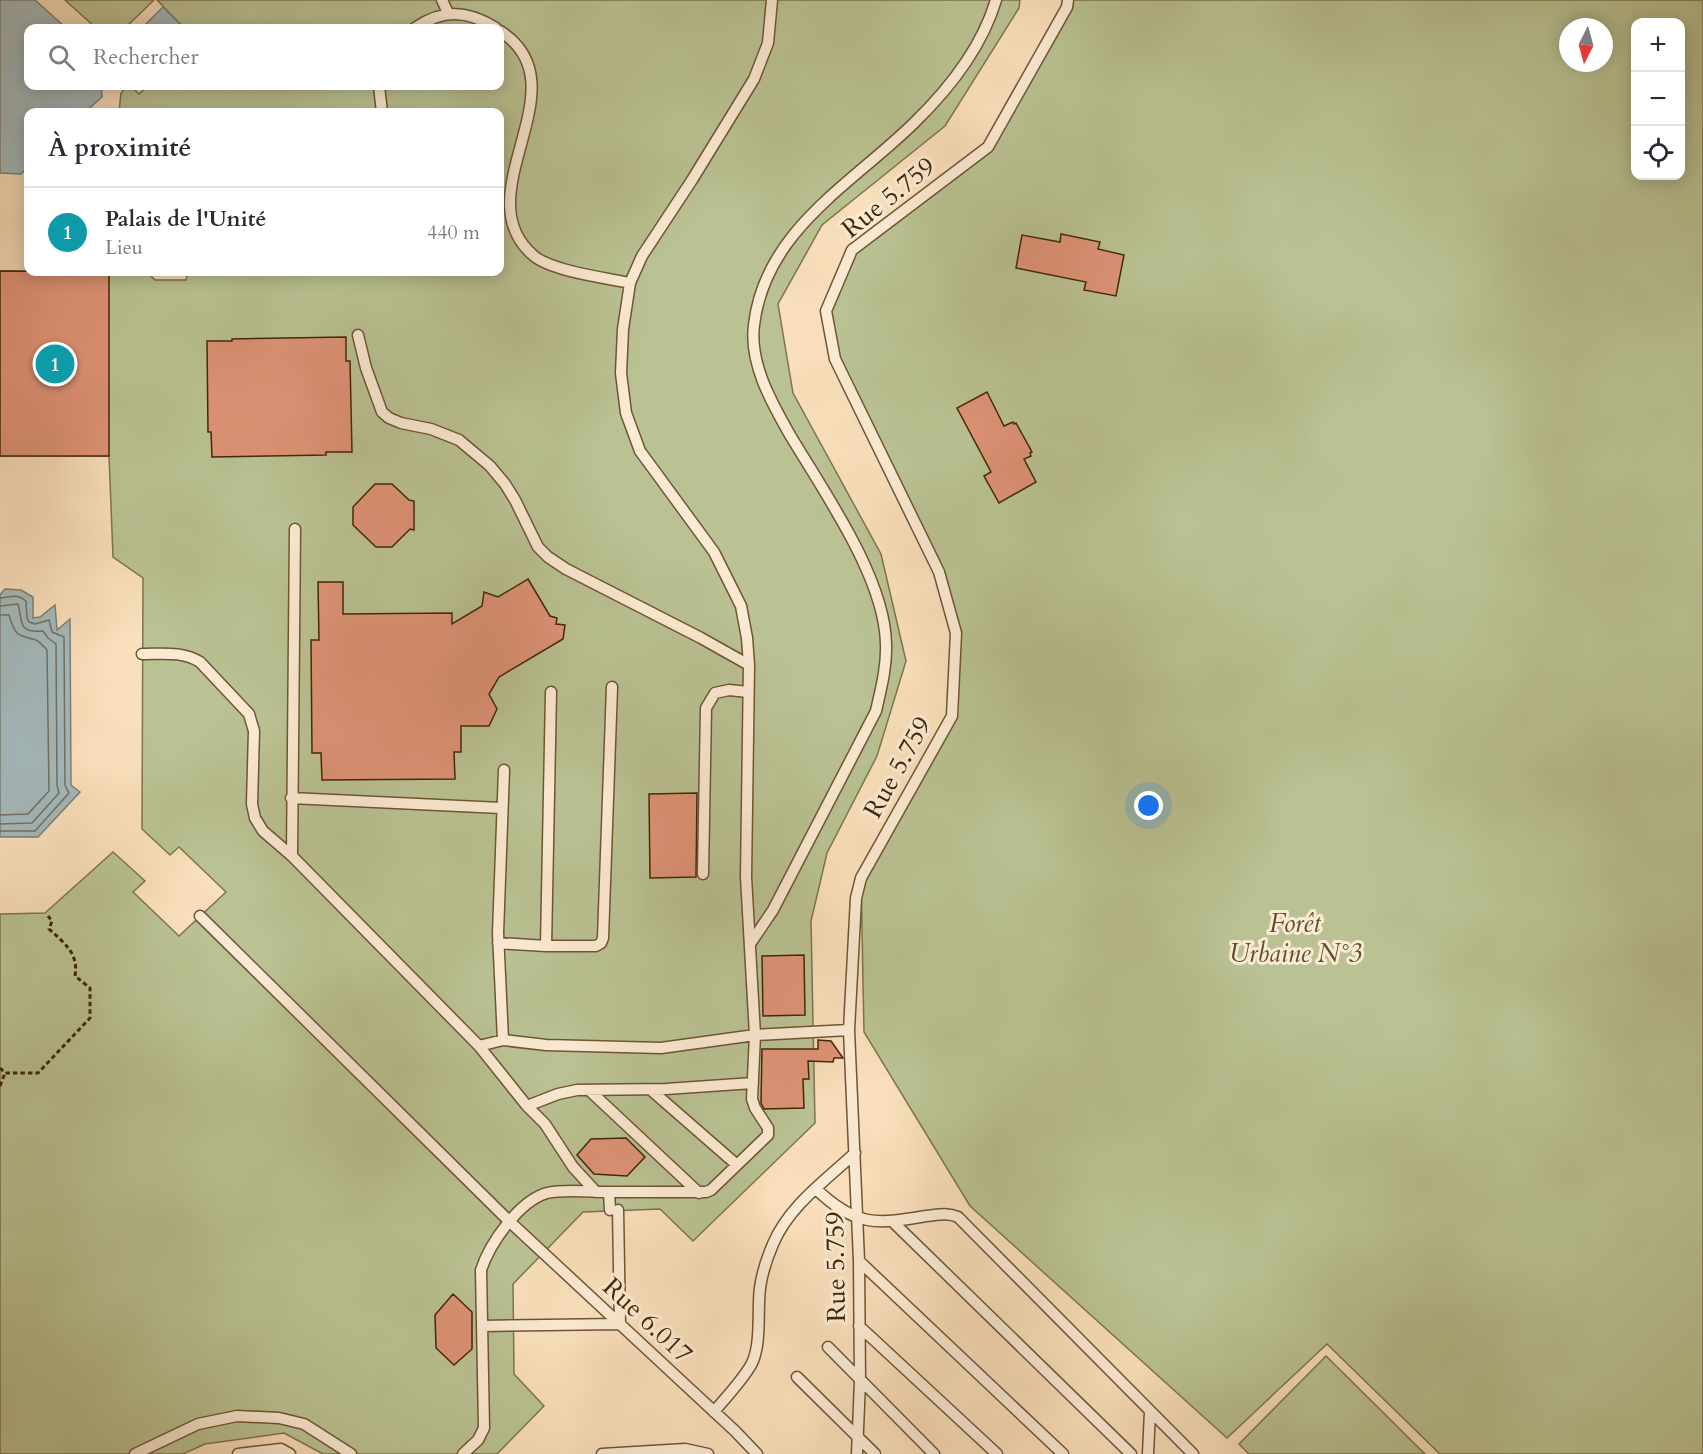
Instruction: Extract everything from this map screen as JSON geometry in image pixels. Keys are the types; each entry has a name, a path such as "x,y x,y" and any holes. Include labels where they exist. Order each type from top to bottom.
{"lane":[{"path":"442,0 448,13"},
{"path":"463,1454 478,1440 484,1428 481,1270 508,1221 535,1198 550,1192 699,1193 711,1190 768,1135 769,1131 752,1099 755,1035 746,877 749,665 741,606 714,552 640,451 626,413 621,373 623,329 630,283 642,256 754,79 768,43 772,0"},
{"path":"750,944 773,910 876,711 884,675 886,643 881,609 864,560 769,398 756,355 754,326 762,288 781,249 811,214 914,123 966,63 992,13 996,0"},
{"name":"Rue 5.759","path":"857,1454 860,1381 859,1261 849,1030 856,898 861,878 952,716 956,633 939,572 835,359 826,311 852,250 988,147 1067,7 1068,0"},
{"path":"422,24 448,13 482,19 490,24"},
{"path":"504,34 527,59 532,78 532,98 509,202 514,228 534,256 550,264 630,283"},
{"path":"379,90 382,108"},
{"path":"358,334 366,368 382,412 401,423 431,429 459,440 490,466 505,484 538,547 548,557 566,569 749,665"},
{"path":"292,856 295,529"},
{"path":"142,654 192,656 249,714 254,731 252,804 255,818 263,831 292,856 478,1046 527,1106 545,1124 573,1167 596,1192"},
{"path":"498,943 596,946 601,943 612,687"},
{"path":"703,874 706,708 715,693 729,690 748,692"},
{"path":"546,946 550,692"},
{"path":"504,770 498,943 504,1040"},
{"path":"291,798 501,808"},
{"name":"Rue 6.017","path":"200,916 508,1221 757,1454"},
{"path":"478,1046 504,1040 546,1045 661,1048 755,1035 849,1030"},
{"path":"527,1106 558,1094 590,1090 651,1090 753,1083"},
{"path":"590,1090 699,1193"},
{"path":"651,1090 736,1165"},
{"path":"714,1412 752,1364 758,1336 760,1288 774,1242 788,1219 855,1153"},
{"path":"816,1190 840,1210 858,1219 893,1222 944,1213 952,1214 963,1221 1193,1454"},
{"path":"482,1326 620,1324 614,1210 609,1192"},
{"path":"893,1222 1131,1454"},
{"path":"859,1261 1063,1454"},
{"path":"860,1326 997,1454"},
{"path":"828,1347 934,1454"},
{"path":"797,1377 875,1454"},
{"path":"1148,1454 1149,1411"},
{"path":"135,1454 198,1424 237,1416 279,1418 304,1424 351,1454"},
{"path":"238,1454 281,1449 290,1454"},
{"path":"602,1454 685,1449 708,1454"}],"path":[{"path":"0,1068 5,1073 38,1073 90,1018 90,988 75,976 76,969 72,951 49,929 52,921 48,916"},
{"path":"0,1086 5,1073"}],"green space":[{"path":"65,0 154,0 129,24 92,24"},
{"path":"157,0 1020,0 1019,8 945,126 822,225 778,304 793,393 881,554 906,661 877,756 827,853 811,921 815,1123 693,1241 660,1209 583,1212 513,1284 514,1374 544,1406 497,1454 323,1454 284,1433 205,1444 183,1454 0,1454 0,914 45,913 113,852 145,881 133,892 179,936 226,892 179,847 170,855 142,829 143,578 113,557 109,456 0,456 0,271 24,271 24,276 151,276 155,280 186,280 187,276 504,276 504,108 119,108 121,93 124,90 135,90 139,94 144,90 504,90 504,24 180,24"},
{"name":"Forêt Urbaine N°3","path":"1068,0 1703,0 1703,1454 1440,1454 1327,1344 1227,1438 970,1206 864,1032 861,878 952,716 956,633 939,572 835,359 826,311 852,250 988,147"},
{"path":"1326,1356 1425,1454 1249,1454 1239,1444"}],"water":[{"path":"0,0 35,0 62,24 24,24 24,90 101,90 102,97 90,108 24,108 24,171 21,174 0,173"},
{"path":"163,7 180,24 146,24"},
{"path":"5,589 21,590 33,597 33,618 40,617 55,605 57,630 70,619 71,785 80,792 38,837 0,837 0,595"}],"building":[{"path":"1061,234 1100,242 1098,249 1124,255 1116,296 1084,290 1086,282 1016,268 1022,235 1060,242"},
{"path":"0,271 24,271 24,276 109,276 109,456 0,456"},
{"path":"346,337 346,361 350,361 352,452 326,452 326,455 212,457 211,432 208,432 207,341"},
{"path":"987,392 1004,426 1016,423 1032,452 1031,456 1024,459 1036,482 999,503 984,476 991,472 957,408"},
{"path":"375,484 392,484 409,500 414,501 414,530 410,529 392,547 376,547 353,525 353,507"},
{"path":"528,579 550,616 557,618 556,624 565,625 563,639 499,677 489,694 497,709 489,726 461,726 461,752 454,752 455,779 322,780 321,753 312,753 311,640 319,640 318,582 343,582 343,614 452,613 452,624 482,606 484,592 498,597"},
{"path":"697,793 696,877 650,878 649,794"},
{"path":"804,955 805,1015 763,1016 762,956"},
{"path":"818,1040 831,1041 843,1058 834,1058 833,1062 808,1061 809,1079 803,1079 804,1108 764,1109 761,1103 762,1049 818,1049"},
{"path":"626,1138 645,1157 627,1176 594,1174 577,1155 591,1139"},
{"path":"453,1294 472,1312 472,1349 454,1365 436,1348 435,1315"}],"place":[{"name":"Palais de l'Unité","path":"55,364"}]}
